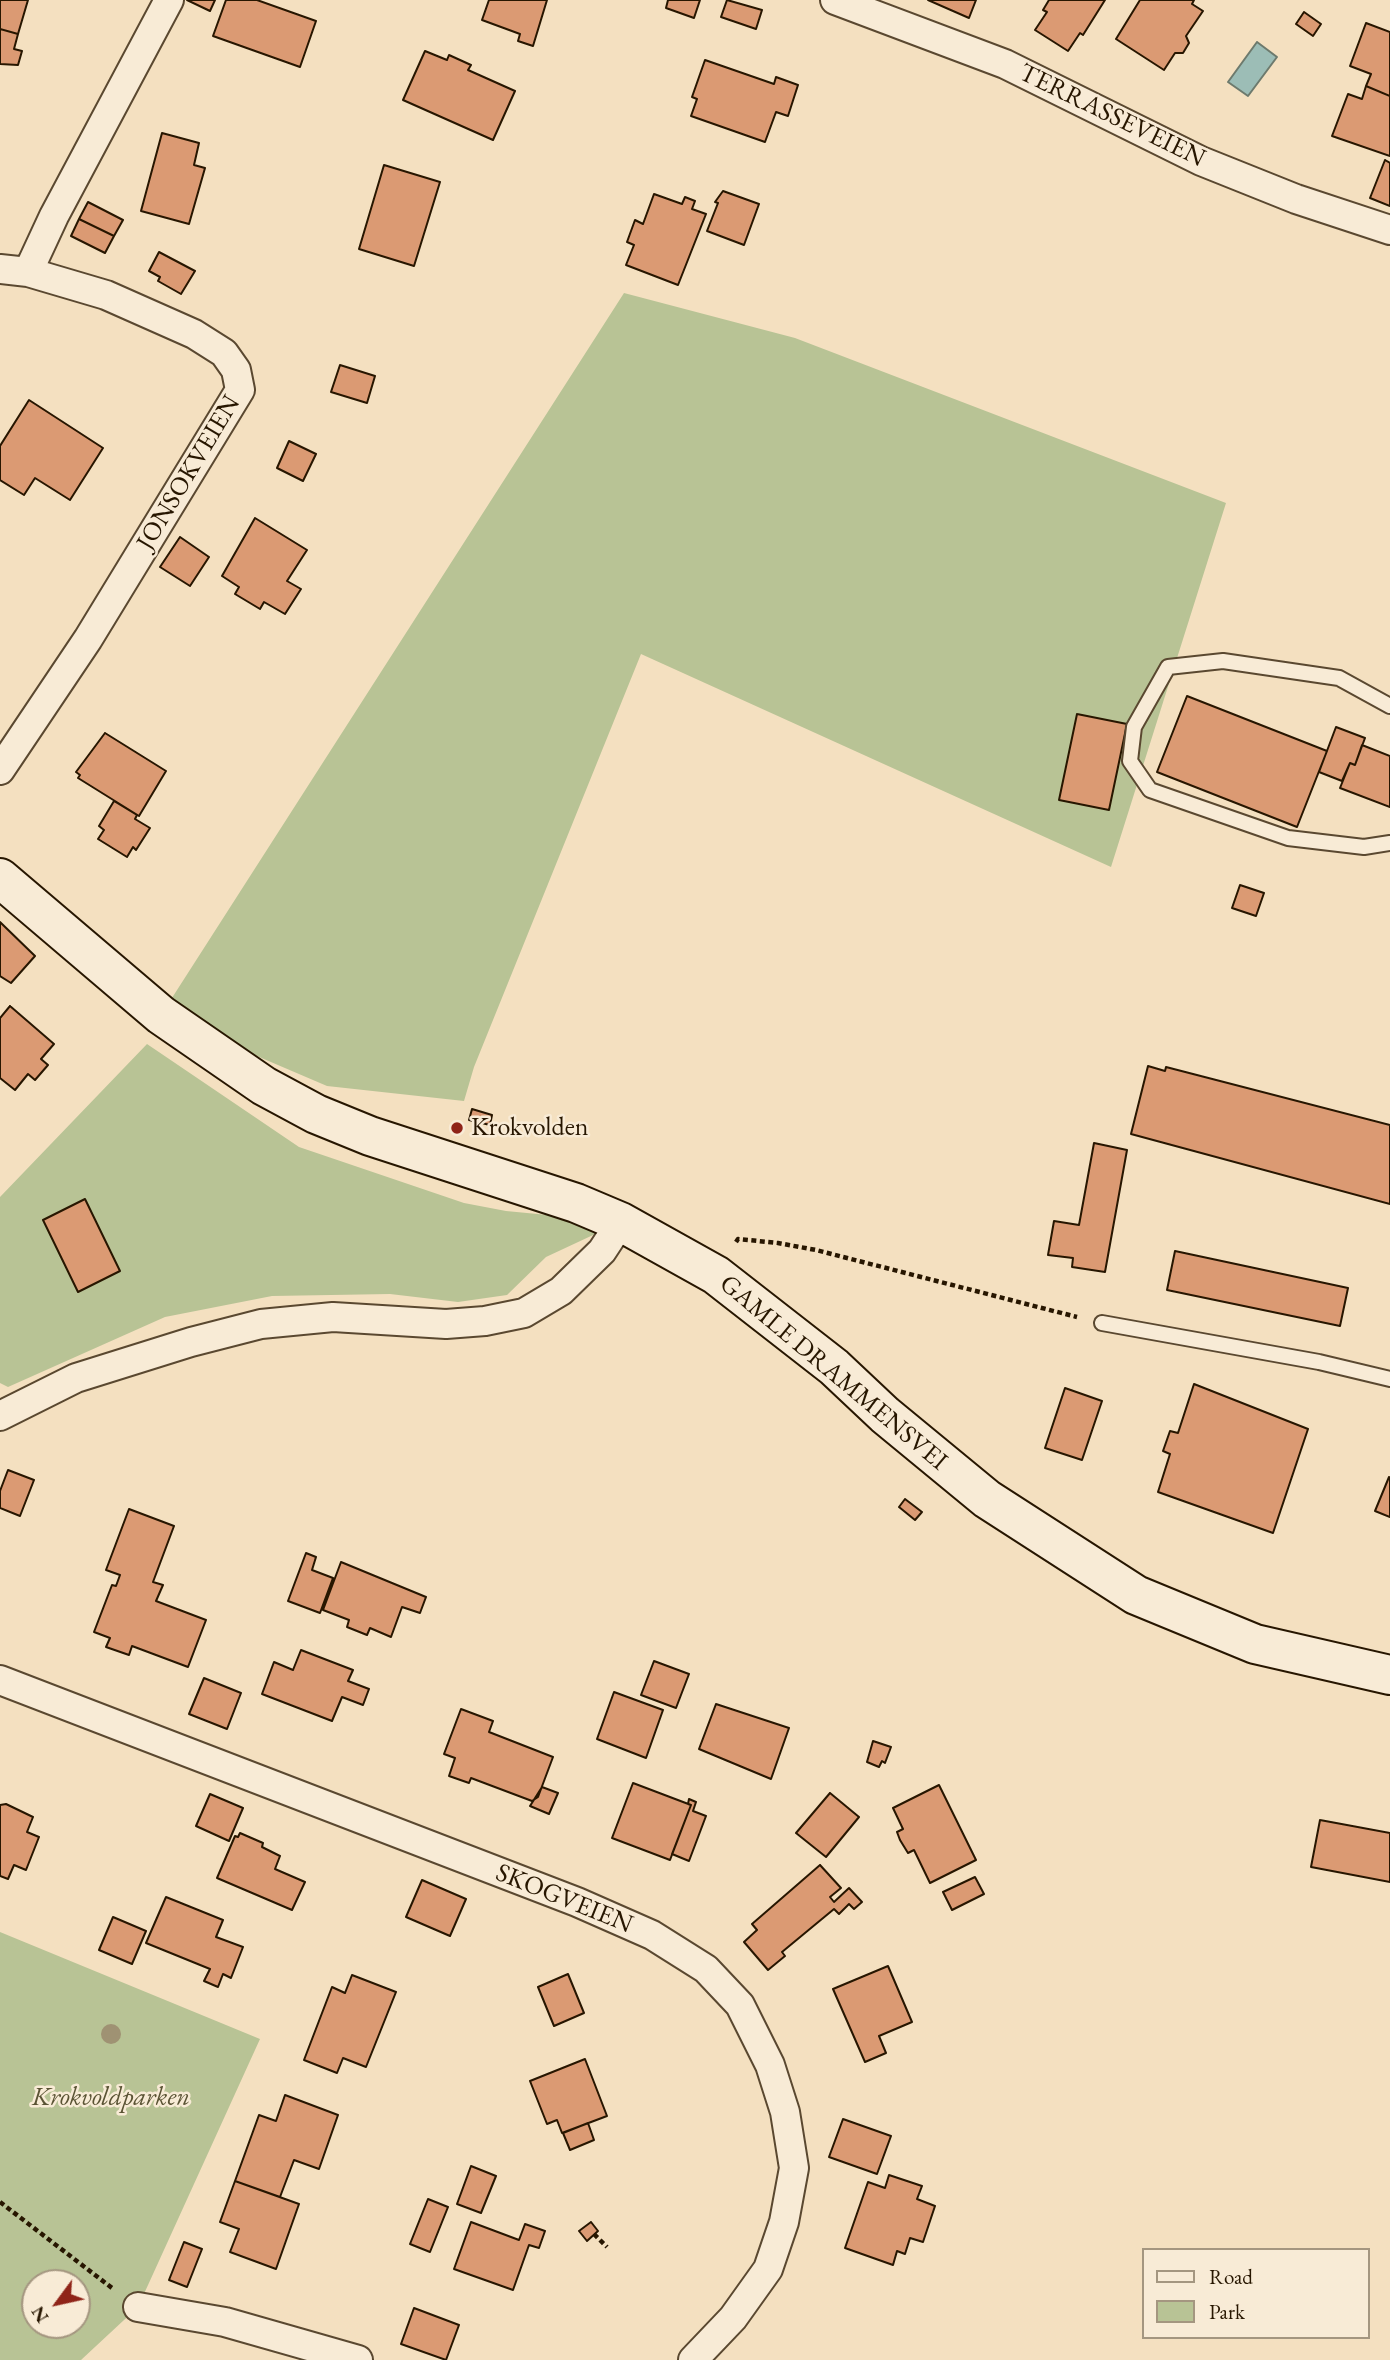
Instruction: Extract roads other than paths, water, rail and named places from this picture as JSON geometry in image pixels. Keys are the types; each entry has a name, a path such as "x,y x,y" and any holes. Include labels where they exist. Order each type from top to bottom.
{"main road":[{"name":"GAMLE DRAMMENSVEI","path":"0,878 161,1015 216,1056 274,1092 316,1114 370,1136 576,1203 621,1222 716,1275 834,1367 885,1415 987,1499 1136,1595 1255,1644 1390,1675"}],"street":[{"path":"29,272 54,216 169,0"},
{"name":"TERRASSEVEIEN","path":"835,0 1005,64 1200,160 1296,199 1390,230"},
{"name":"JONSOKVEIEN","path":"0,270 29,272 106,295 194,334 224,353 236,370 240,390 89,639 0,770"},
{"path":"0,1416 76,1378 191,1342 261,1324 333,1317 446,1324 485,1321 524,1313 561,1291 602,1251 621,1222"},
{"name":"SKOGVEIEN","path":"0,1680 577,1902 652,1935 706,1969 740,2005 770,2065 785,2112 794,2168 784,2222 768,2269 733,2318 693,2360"},
{"path":"138,2308 225,2322 358,2360"}],"lane":[{"path":"1390,706 1339,678 1223,662 1168,667 1134,727 1130,761 1150,790 1288,838 1364,847 1390,843"},
{"path":"1102,1323 1319,1362 1390,1380"}],"water":[{"path":"1257,42 1277,57 1248,96 1228,82"}],"place":[{"name":"Krokvolden","path":"457,1128"}],"park label":[{"name":"Krokvoldparken","path":"111,2098"}]}
